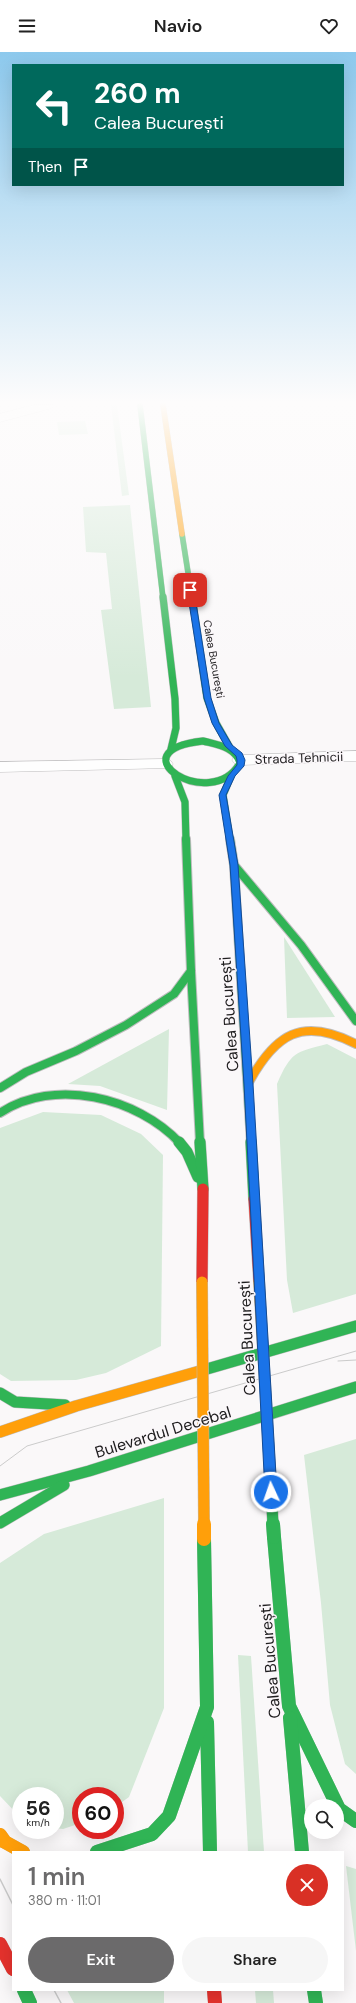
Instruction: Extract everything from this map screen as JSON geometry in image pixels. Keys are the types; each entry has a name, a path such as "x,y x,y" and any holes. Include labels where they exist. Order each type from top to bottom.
{"main road":[{"path":"151,496 175,699 176,728 170,763 185,802 191,971 203,1187 202,1282 204,1539 206,1707 210,1851"},
{"name":"Calea București","path":"177,496 208,698 216,723 229,746"},
{"path":"198,741 212,741 229,746 239,755 241,760 241,766 232,776 217,781 204,782 191,781 170,763 185,743 198,741"},
{"name":"Calea București","path":"232,776 223,795 234,865 274,1537 302,1851"},
{"path":"234,865 301,945 356,1021"},
{"path":"0,1088 26,1072 76,1051 126,1025 174,994 191,971"},
{"path":"248,1084 262,1059 281,1039 293,1034 311,1029 331,1031 348,1038 356,1044"},
{"path":"0,1113 20,1101 59,1094 100,1099 136,1111 169,1131 184,1148 203,1187"},
{"path":"0,1432 76,1406 356,1326"},
{"name":"Bulevardul Decebal","path":"0,1495 89,1471 356,1387"},
{"path":"0,1393 15,1402 76,1406"},
{"path":"336,1394 356,1393"},
{"path":"0,1523 89,1471"},
{"path":"289,1706 339,1809 356,1820"},
{"path":"100,1851 152,1834 169,1816 206,1707"},
{"path":"0,1835 5,1842 22,1851"},
{"path":"0,1944 12,1967"},
{"path":"24,1991 30,2003"},
{"path":"214,1991 214,2003"},
{"path":"314,1991 316,2003"}],"street":[{"name":"Strada Tehnicii","path":"241,760 356,756"},
{"path":"0,767 170,763"}],"green space":[{"path":"130,505 151,707 114,709 101,610 112,609 106,553 86,552 83,507"},
{"path":"284,937 335,1017 287,1018"},
{"path":"169,1029 167,1110 100,1086 68,1084"},
{"path":"327,1044 356,1059 356,1294 293,1313 287,1280 277,1084 286,1065 295,1055 308,1049"},
{"path":"43,1112 101,1115 141,1134 163,1155 161,1346 106,1373 76,1380 11,1381 0,1374 0,1128"},
{"path":"356,1439 356,1774 345,1764 330,1705 321,1603 304,1455"},
{"path":"164,1498 164,1708 129,1797 124,1801 124,1787 72,1787 72,1826 64,1829 64,1787 12,1787 12,1809 0,1796 0,1563 44,1534"},
{"path":"238,1655 251,1656 264,1851 248,1851"},
{"path":"346,1866 356,1869 356,1951"},
{"path":"68,1991 164,1991 164,2003 74,2003"},
{"path":"255,1991 273,1991 274,2003 256,2003"}],"tram line":[{"path":"0,1466 27,1446 356,1351"},
{"path":"338,1361 356,1360"},
{"path":"0,1879 12,1903"},
{"path":"55,1991 61,2003"}],"traffic: fast":[{"path":"151,496 175,699 176,728 171,749"},
{"path":"182,534 207,698 216,723 229,746"},
{"path":"203,741 226,747 237,755 240,763 235,771 225,778 212,782 196,782 180,778 175,775 166,763 167,755 176,747 203,741"},
{"path":"175,776 185,802 191,971 203,1189"},
{"path":"231,776 223,795 234,865 254,1199"},
{"path":"234,865 301,945 356,1021"},
{"path":"0,1088 26,1072 76,1051 126,1025 174,994 191,971"},
{"path":"0,1113 18,1102 39,1096 85,1096 109,1102 132,1110 153,1120 171,1134 185,1149 191,1159 198,1177"},
{"path":"200,1371 356,1326"},
{"path":"0,1495 89,1471 356,1387"},
{"path":"0,1393 15,1402 65,1405"},
{"path":"0,1523 64,1485"},
{"path":"271,1487 274,1537"},
{"path":"274,1537 289,1706 339,1809 356,1821"},
{"path":"100,1851 152,1834 169,1816 207,1707 204,1539"},
{"path":"290,1718 302,1851"},
{"path":"207,1722 210,1851"},
{"path":"24,1991 30,2003"},
{"path":"314,1991 316,2003"}],"traffic: slow":[{"path":"176,496 182,534"},
{"path":"248,1084 267,1052 280,1040 291,1035 301,1032 324,1032 335,1034 356,1044"},
{"path":"259,1281 271,1487"},
{"path":"202,1282 204,1539"},
{"path":"0,1432 76,1406 200,1371"},
{"path":"0,1835 5,1842 21,1851"}],"traffic: jam":[{"path":"202,1282 203,1189"},
{"path":"254,1199 259,1281"},
{"path":"0,1944 12,1967"},
{"path":"214,1991 215,2003"}],"route":[{"path":"190,590 208,698 216,723 229,746 235,750 241,760 241,766 232,776 223,795 234,865 271,1492"}]}
